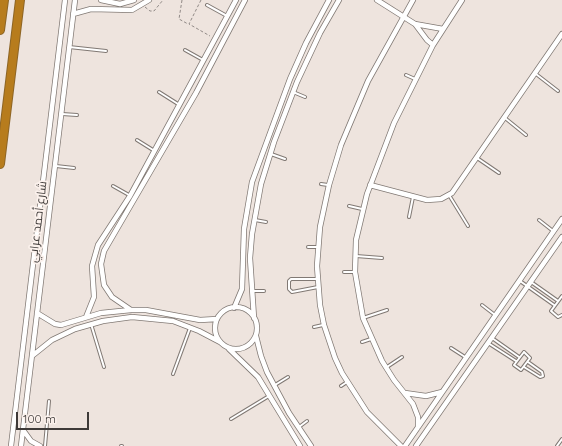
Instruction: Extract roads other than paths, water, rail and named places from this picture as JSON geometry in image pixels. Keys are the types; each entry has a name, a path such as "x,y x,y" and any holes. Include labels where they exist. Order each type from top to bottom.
{"highway":[{"path":"0,30 4,0"},
{"path":"0,164 20,0"}],"street":[{"path":"11,446 65,0"},
{"name":"شارع أحمد عرابي","path":"21,446 75,0"},
{"path":"101,0 120,4 134,0"},
{"path":"73,14 91,9 132,10 149,0"},
{"path":"86,317 94,297 92,266 95,252 130,196 236,0"},
{"path":"131,310 119,303 108,291 102,278 102,258 107,244 137,198 245,0"},
{"path":"234,308 242,289 245,217 254,176 290,79 329,0"},
{"path":"311,446 298,427 274,385 261,356 256,334 257,326 254,318 250,258 254,220 261,184 270,154 293,92 313,47 339,0"},
{"path":"378,0 415,24 443,29"},
{"path":"401,446 366,412 335,358 324,325 317,280 320,227 329,185 354,113 384,50 413,0"},
{"path":"418,427 415,408 386,368 371,339 363,318 355,256 362,209 392,128 433,45 462,0"},
{"path":"415,24 427,40 433,45"},
{"path":"370,185 432,200 448,195 458,186 562,34"},
{"path":"215,41 221,46"},
{"path":"55,86 64,87"},
{"path":"405,446 562,219"},
{"path":"416,446 562,237"},
{"path":"220,342 215,331 218,319 222,313 234,308 245,310 254,318"},
{"path":"37,313 58,325 66,324 86,317 131,310 146,310 200,320 218,319"},
{"path":"32,356 52,340 90,323 122,317 145,317 190,327 227,347 255,374 270,395 300,446"},
{"path":"227,347 238,349 246,347 256,334"},
{"path":"405,393 426,396 443,392"},
{"path":"17,394 27,395"},
{"path":"23,430 31,441 40,446"}],"lane":[{"path":"207,4 228,17"},
{"path":"69,47 106,51"},
{"path":"185,50 204,61"},
{"path":"536,74 558,90"},
{"path":"406,75 416,80"},
{"path":"159,92 179,105"},
{"path":"293,92 304,97"},
{"path":"61,114 77,115"},
{"path":"505,118 526,135"},
{"path":"137,140 154,151"},
{"path":"270,154 285,159"},
{"path":"477,158 499,173"},
{"path":"54,166 74,168"},
{"path":"321,184 329,185"},
{"path":"113,186 130,196"},
{"path":"448,195 468,226"},
{"path":"409,217 413,196"},
{"path":"349,206 362,209"},
{"path":"254,220 266,222"},
{"path":"538,220 554,231"},
{"path":"308,247 318,247"},
{"path":"355,256 382,258"},
{"path":"344,272 356,272"},
{"path":"317,280 291,279 289,282 289,288 292,292 318,287"},
{"path":"520,281 554,305"},
{"path":"531,282 558,301"},
{"path":"251,291 264,291"},
{"path":"562,296 554,305 552,310 552,313 559,318 562,315"},
{"path":"482,305 496,315"},
{"path":"363,318 387,310"},
{"path":"90,323 104,367"},
{"path":"314,327 324,325"},
{"path":"173,374 190,327"},
{"path":"362,342 371,339"},
{"path":"490,341 519,357"},
{"path":"490,341 516,361"},
{"path":"451,348 466,358"},
{"path":"522,352 524,352 530,357 528,362 521,370 514,367 519,357 522,352"},
{"path":"386,368 402,357"},
{"path":"524,367 542,377 542,372 528,362"},
{"path":"274,385 288,377"},
{"path":"341,386 348,382"},
{"path":"231,419 270,395"},
{"path":"45,446 49,401"},
{"path":"298,427 308,421"},
{"path":"557,446 562,439"}]}
